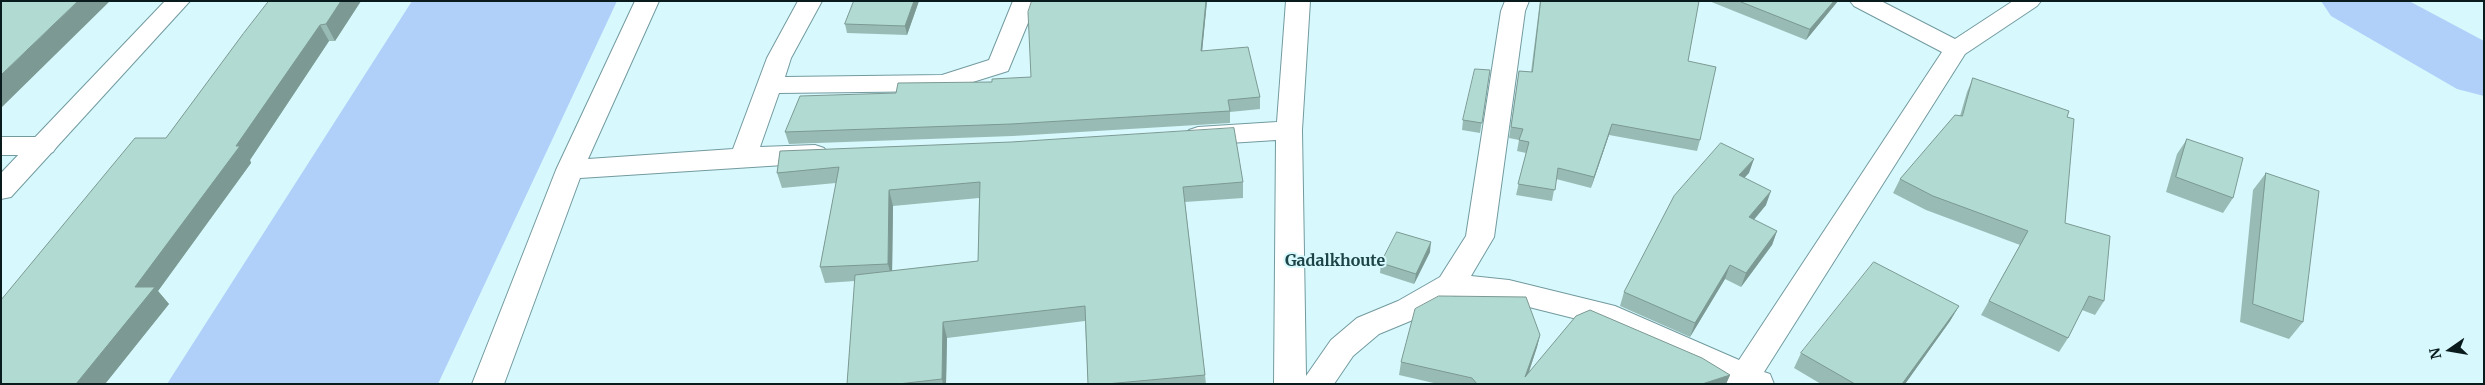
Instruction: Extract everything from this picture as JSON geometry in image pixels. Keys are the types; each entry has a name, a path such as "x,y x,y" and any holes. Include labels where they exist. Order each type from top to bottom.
{"street":[{"path":"1,190 178,1"},
{"path":"488,384 570,170 647,1"},
{"path":"743,157 779,58 810,1"},
{"path":"770,85 884,86 944,83 954,80 999,65 1025,1"},
{"path":"1290,384 1289,130 1298,1"},
{"path":"1318,384 1342,348 1368,326 1408,309 1450,285 1480,237 1513,11 1517,1"},
{"path":"1862,1 1956,49"},
{"path":"1450,285 1509,291 1604,314 1747,381 1956,49 2029,1"},
{"path":"1170,138 1289,130"},
{"path":"1,146 44,146"},
{"path":"570,170 743,157 839,154"}],"water":[{"path":"412,1 617,1 438,384 167,384"}],"building":[{"path":"1,1 78,1 1,75"},
{"path":"269,1 341,1 326,24 320,25 236,146 240,146 135,287 155,287 76,384 1,384 1,300 135,138 166,138"},
{"path":"854,1 914,1 905,26 845,24"},
{"path":"1032,1 1206,1 1201,51 1248,47 1260,97 1228,100 1230,111 1011,124 785,132 800,96 896,93 898,83 992,82 992,79 1031,77 1028,12"},
{"path":"1541,1 1699,1 1688,61 1716,67 1700,140 1612,124 1594,177 1558,168 1555,190 1518,184 1529,142 1519,140 1523,129 1511,127 1519,71 1532,72"},
{"path":"1739,1 1834,1 1810,29"},
{"path":"1475,69 1490,70 1482,123 1463,120"},
{"path":"1973,78 2069,111 2067,117 2074,119 2065,223 2110,236 2104,301 2089,296 2068,338 1989,301 2028,231 1933,196 1900,179 1955,115 1962,116"},
{"path":"1234,128 1243,182 1183,187 1205,375 1088,384 1085,306 943,322 942,379 898,384 847,384 855,275 978,261 980,182 889,190 888,264 820,267 839,167 777,173 780,151 1011,142"},
{"path":"2187,139 2243,158 2233,198 2176,177"},
{"path":"1721,143 1754,159 1739,175 1771,191 1749,217 1777,231 1746,273 1730,265 1695,323 1624,292 1674,196"},
{"path":"2266,173 2319,191 2303,322 2253,304"},
{"path":"1397,232 1431,242 1416,274 1381,263"},
{"path":"1874,262 1959,306 1902,384 1855,384 1801,353"},
{"path":"1439,296 1526,297 1540,335 1525,377 1576,316 1590,310 1702,358 1730,375 1702,384 1477,384 1472,378 1401,362 1415,309"}],"waterway":[{"path":"2356,1 2484,72"}],"district":[{"name":"Gadalkhoute","path":"1335,261"}]}
